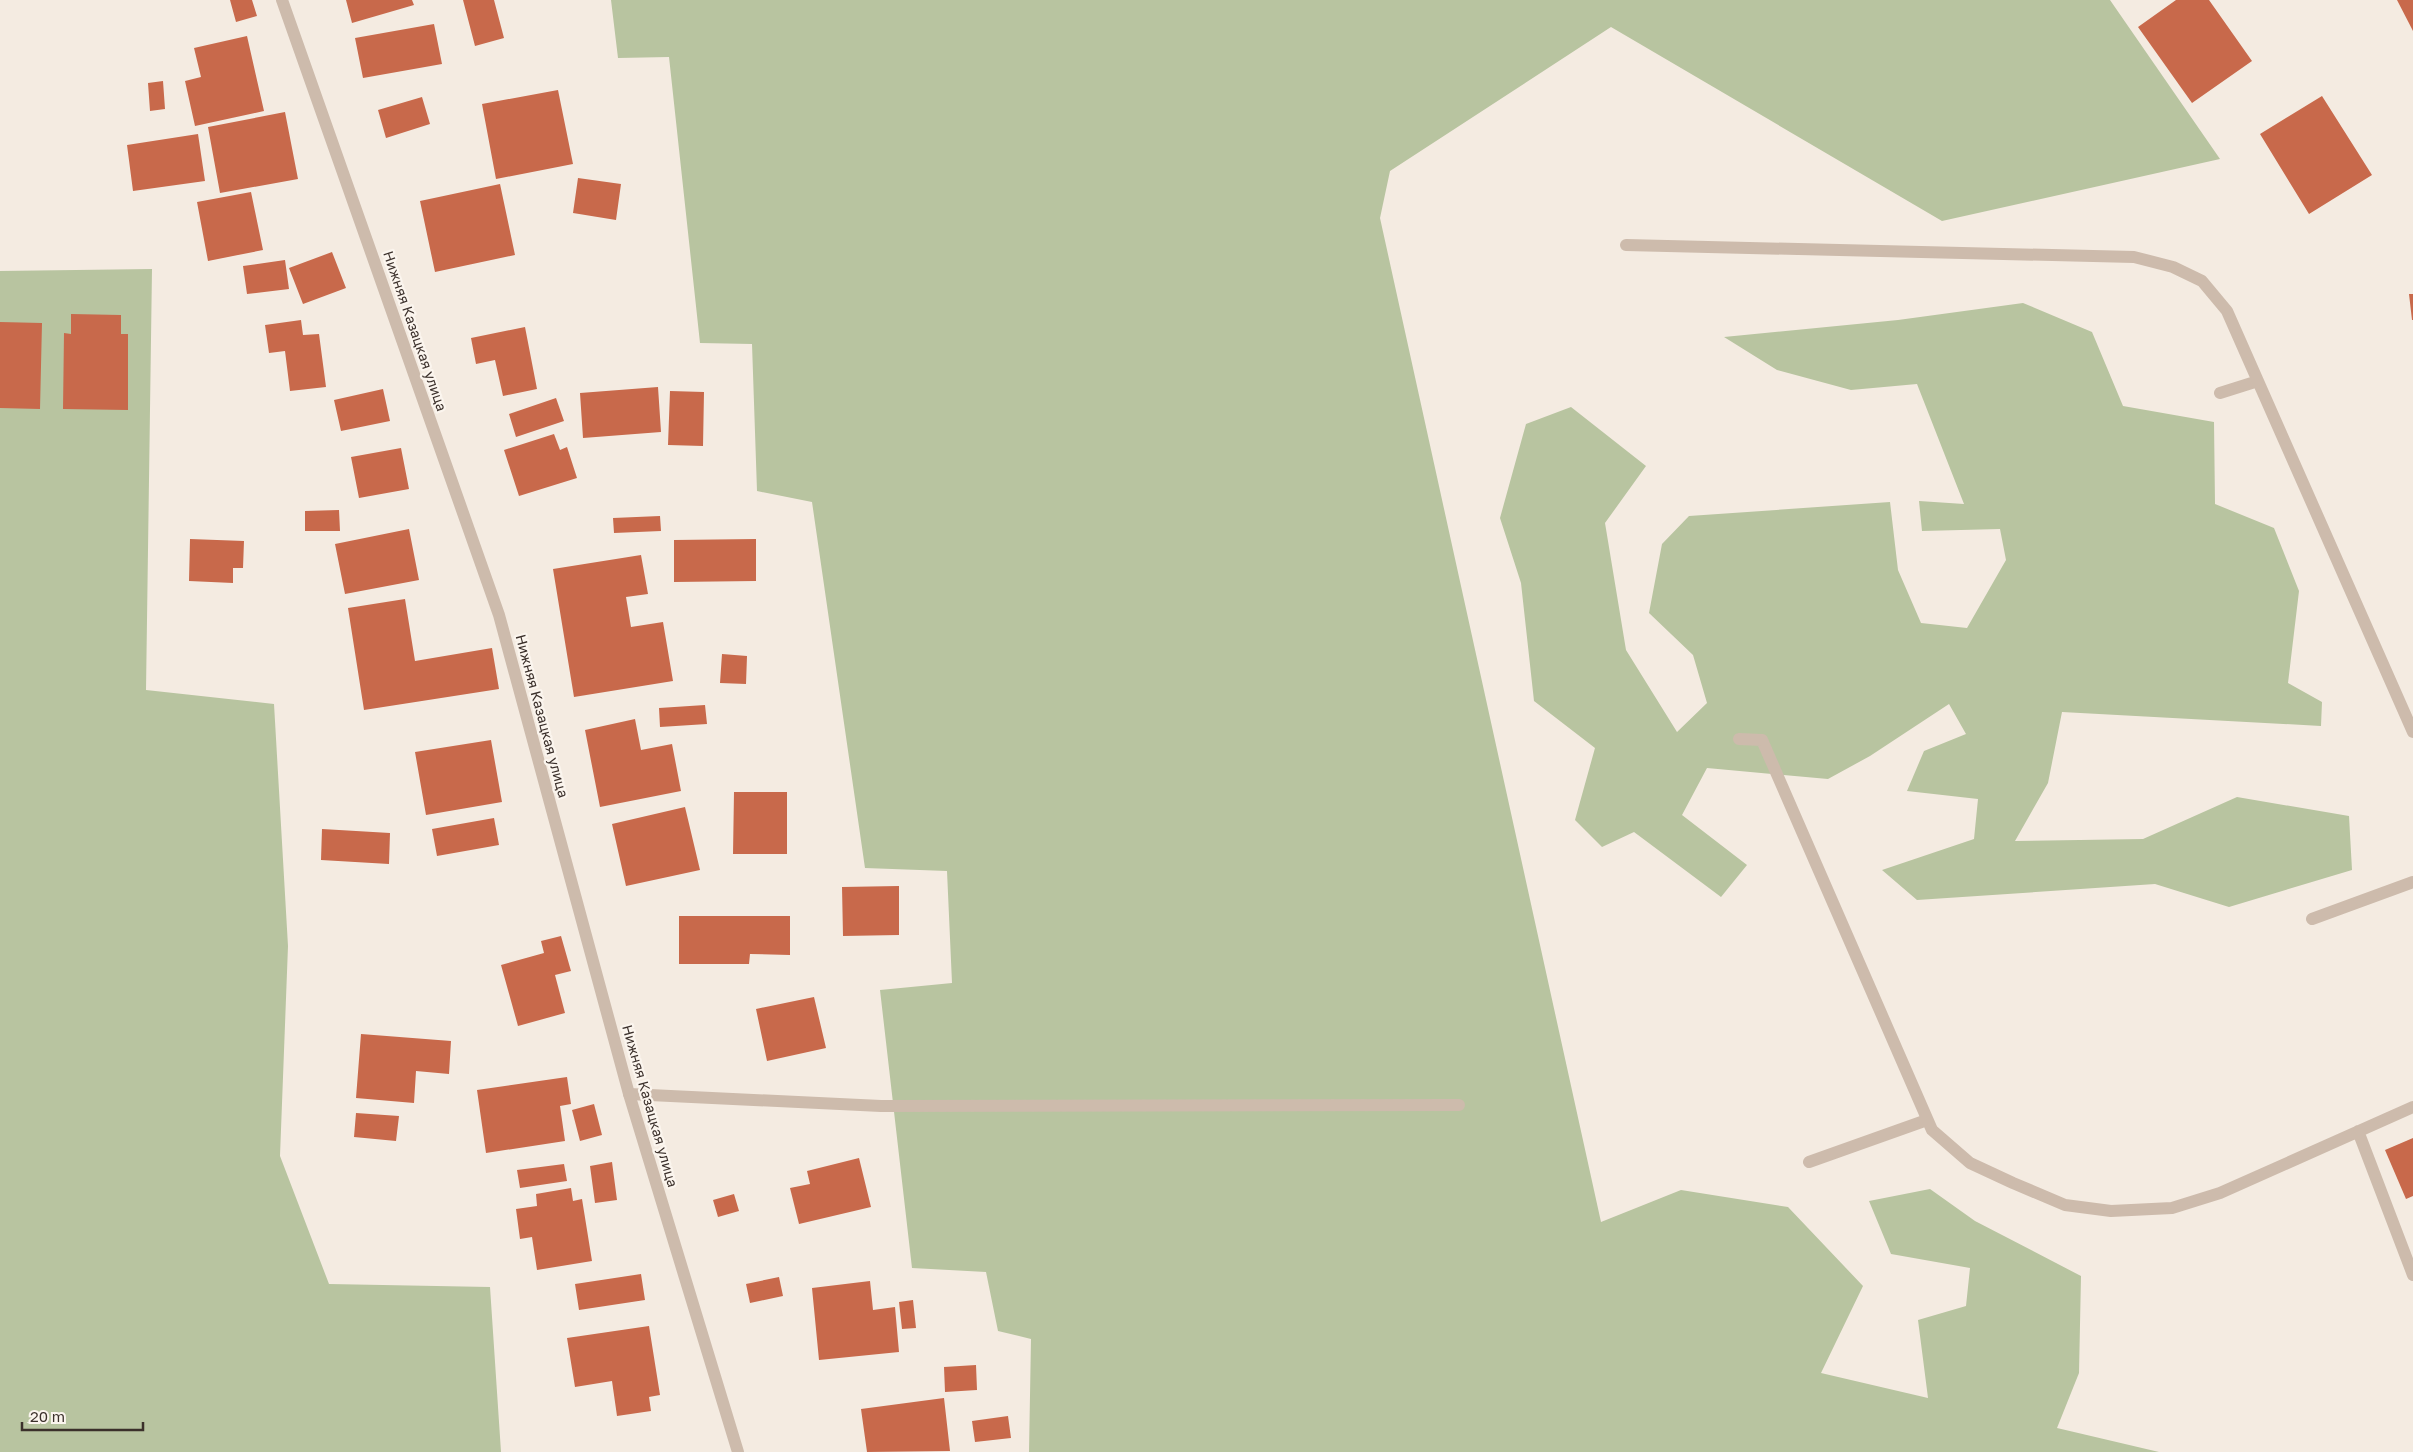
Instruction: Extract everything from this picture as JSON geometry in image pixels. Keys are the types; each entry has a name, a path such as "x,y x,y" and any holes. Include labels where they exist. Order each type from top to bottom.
{"street":[{"name":"Нижняя Казацкая улица","path":"282,0 499,615 629,1094 738,1452"},
{"path":"1626,245 2134,257 2174,267 2202,281 2227,311 2413,732"},
{"path":"2220,393 2258,381"},
{"path":"1739,739 1762,740 1927,1120 1932,1130 1970,1163 2065,1204 2111,1211 2172,1208 2220,1193 2413,1107"},
{"path":"2312,919 2413,882"},
{"path":"629,1094 881,1106 1458,1105"},
{"path":"1809,1162 1927,1120"},
{"path":"2358,1131 2413,1275"}],"green space":[{"path":"611,0 2110,0 2220,159 1942,221 1611,27 1390,171 1380,218 1601,1222 1681,1190 1788,1207 1863,1286 1821,1373 1928,1398 1918,1320 1966,1306 1970,1268 1891,1254 1869,1201 1930,1189 1975,1221 2081,1276 2079,1373 2057,1428 2159,1452 1029,1452 1031,1339 998,1331 986,1272 912,1268 880,990 952,983 947,871 865,868 812,502 757,491 752,344 700,343 669,57 618,58"},
{"path":"152,269 146,690 274,704 288,946 280,1156 329,1284 490,1287 501,1452 0,1452 0,271"},
{"path":"2023,303 2092,332 2123,406 2214,422 2215,504 2274,528 2299,591 2288,683 2322,702 2321,726 2062,712 2048,783 2015,841 2143,839 2237,797 2349,816 2352,870 2229,907 2155,884 1917,900 1882,870 1974,839 1978,799 1907,791 1924,751 1966,734 1949,704 1870,756 1828,779 1707,768 1682,815 1747,865 1721,897 1634,832 1602,847 1575,820 1595,748 1534,701 1521,583 1500,518 1526,424 1571,407 1646,466 1605,523 1626,650 1677,732 1707,703 1693,655 1649,613 1662,544 1689,516 1890,502 1898,570 1921,623 1967,628 2006,560 2000,529 1922,531 1919,501 1964,504 1917,384 1851,390 1777,370 1724,337 1898,320"}],"building":[{"path":"230,0 252,0 257,16 236,22"},
{"path":"346,0 412,0 414,5 352,23"},
{"path":"463,0 494,0 504,38 475,46"},
{"path":"2176,0 2209,0 2252,61 2192,103 2138,27"},
{"path":"2397,0 2413,0 2413,31"},
{"path":"434,24 442,64 363,78 355,38"},
{"path":"247,36 264,111 195,126 185,81 201,77 194,48"},
{"path":"163,81 165,109 150,111 148,83"},
{"path":"558,90 573,164 496,179 482,104"},
{"path":"2322,96 2372,175 2309,214 2260,134"},
{"path":"422,97 430,124 386,138 378,110"},
{"path":"285,112 298,179 220,193 208,127"},
{"path":"198,134 205,181 133,191 127,145"},
{"path":"578,178 621,184 616,220 573,213"},
{"path":"500,184 515,255 435,272 420,201"},
{"path":"251,192 263,250 208,261 197,202"},
{"path":"332,252 346,288 303,304 289,268"},
{"path":"285,260 289,289 247,294 243,266"},
{"path":"2409,294 2413,294 2413,320 2412,320"},
{"path":"71,314 121,315 121,334 128,334 128,410 63,409 64,333 71,334"},
{"path":"301,320 303,335 319,334 326,387 290,391 285,351 269,353 265,325"},
{"path":"0,322 42,323 40,409 0,408"},
{"path":"525,327 537,389 503,396 495,360 476,364 471,338"},
{"path":"658,387 661,432 583,438 580,393"},
{"path":"383,389 390,421 341,431 334,400"},
{"path":"670,391 704,392 703,446 668,445"},
{"path":"556,398 564,421 516,437 509,414"},
{"path":"554,434 560,450 567,447 577,478 519,496 504,450"},
{"path":"401,448 409,489 359,498 351,457"},
{"path":"339,510 340,531 305,531 305,511"},
{"path":"660,516 661,531 614,533 613,518"},
{"path":"409,529 419,580 345,594 335,544"},
{"path":"190,539 244,541 243,568 233,568 233,583 189,581"},
{"path":"756,539 756,581 674,582 674,540"},
{"path":"641,555 648,594 626,597 631,627 663,622 673,681 574,697 553,569"},
{"path":"405,599 415,661 492,648 499,689 364,710 348,608"},
{"path":"722,654 747,656 746,684 720,683"},
{"path":"705,705 707,724 660,727 659,708"},
{"path":"635,719 641,750 672,744 681,791 600,807 585,730"},
{"path":"491,740 502,802 426,815 415,752"},
{"path":"734,792 787,792 787,854 733,854"},
{"path":"685,807 700,870 626,886 612,824"},
{"path":"494,818 499,845 437,856 432,829"},
{"path":"322,829 390,833 389,864 321,860"},
{"path":"899,886 899,935 843,936 842,887"},
{"path":"679,916 790,916 790,955 750,954 749,964 679,964"},
{"path":"561,936 571,971 555,975 565,1013 518,1026 501,965 544,953 541,941"},
{"path":"814,997 826,1048 767,1061 756,1009"},
{"path":"361,1034 451,1041 449,1074 416,1071 414,1103 356,1098"},
{"path":"567,1077 571,1104 560,1106 565,1141 486,1153 477,1090"},
{"path":"594,1104 602,1135 580,1141 572,1110"},
{"path":"356,1113 399,1116 396,1141 354,1137"},
{"path":"2413,1138 2413,1196 2406,1199 2385,1150"},
{"path":"859,1158 871,1207 799,1224 790,1188 810,1184 807,1171"},
{"path":"612,1162 617,1200 595,1203 590,1166"},
{"path":"564,1164 567,1181 520,1188 517,1170"},
{"path":"571,1188 573,1201 582,1199 592,1261 537,1270 532,1237 520,1239 516,1209 537,1206 536,1194"},
{"path":"734,1194 739,1211 718,1217 713,1200"},
{"path":"641,1274 645,1300 579,1310 575,1284"},
{"path":"779,1277 783,1296 750,1303 746,1284"},
{"path":"870,1281 873,1310 895,1307 899,1352 819,1360 812,1288"},
{"path":"913,1300 916,1328 902,1329 899,1302"},
{"path":"649,1326 660,1395 649,1397 651,1411 617,1416 612,1381 575,1387 567,1338"},
{"path":"976,1365 977,1390 945,1392 944,1367"},
{"path":"944,1398 950,1451 867,1452 861,1409"},
{"path":"1008,1416 1011,1438 975,1442 972,1421"}]}
